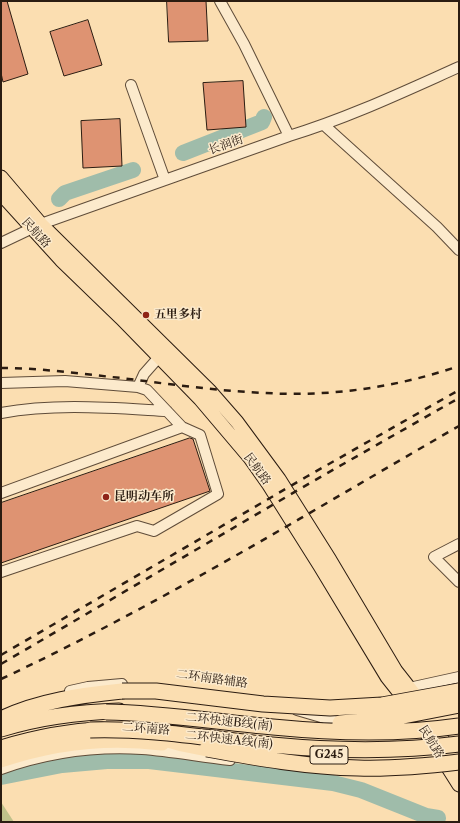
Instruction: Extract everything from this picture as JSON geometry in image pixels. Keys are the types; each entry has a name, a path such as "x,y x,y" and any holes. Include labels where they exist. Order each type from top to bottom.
{"highway":[{"path":"1,719 22,711 59,701 92,694 122,691 156,691 263,704 330,708 382,705 459,691"},
{"path":"106,712 175,712 289,722 333,723 388,719 459,705"},
{"name":"二环快速B线(南)","path":"1,730 55,716 106,712 159,714 273,727 351,732 404,732 459,726"},
{"path":"90,730 133,731 207,749"},
{"name":"二环快速A线(南)","path":"1,746 58,734 90,730 146,731 271,745 344,750 405,750 453,753"},
{"path":"1,760 50,747 100,740 146,741 297,763 346,768 390,768 453,753"}],"main road":[{"name":"民航路","path":"1,177 61,260 121,318 200,399 250,458 269,485 320,566 387,677 406,701 453,753 459,766"},
{"name":"民航路","path":"1,194 209,390 237,422 279,479 330,560 396,671 409,688 425,721"},
{"name":"二环南路","path":"1,730 55,718 106,714 159,717 279,730 330,733 367,731 459,716"},
{"name":"二环南路","path":"1,746 20,739 57,731 90,727 123,727 200,734 352,757 401,758 453,753"},
{"name":"民航路","path":"453,753 459,785"}],"street":[{"path":"220,1 244,44 289,136"},
{"name":"长润街","path":"1,243 36,226 289,136 324,126 403,93 459,67"},
{"path":"131,85 165,180"},
{"path":"324,126 437,228 459,250"},
{"path":"138,387 144,374 159,358"},
{"path":"1,383 65,381 138,387 147,390 182,428 200,435 218,494 154,531 137,526 1,572"},
{"path":"1,413 15,410 100,407 167,411"},
{"path":"1,493 182,428"},
{"path":"459,544 434,557 459,582"},
{"path":"409,688 459,677"},
{"name":"二环南路辅路","path":"1,713 68,691 130,684 182,687 243,696 355,725 394,726 425,721"},
{"path":"1,769 55,754 104,748 142,749 250,762 309,765 382,763 453,753"}],"green space":[{"path":"1,802 14,822 1,822"}],"building":[{"path":"1,1 7,1 28,74 3,82 1,73"},
{"path":"167,1 206,1 208,41 169,42"},
{"path":"88,20 102,65 64,76 50,32"},
{"path":"243,81 246,127 207,130 203,83"},
{"path":"120,119 122,166 83,168 81,121"},
{"name":"昆明动车所","path":"190,438 193,439 210,491 1,563 1,503"}],"waterway":[{"path":"183,153 262,122 264,117"},
{"path":"59,199 65,193 133,170"},
{"path":"1,777 62,765 107,761 149,761 333,783 361,790 426,816 438,818"}],"railway":[{"path":"1,368 31,369 121,378 229,391 290,394 340,392 364,389 412,380 459,366"},
{"path":"1,655 306,477 459,390"},
{"path":"1,664 310,483 459,398"},
{"path":"1,679 176,589 459,426"}],"place":[{"name":"五里多村","path":"146,315"},
{"name":"昆明动车所","path":"106,497"}]}
